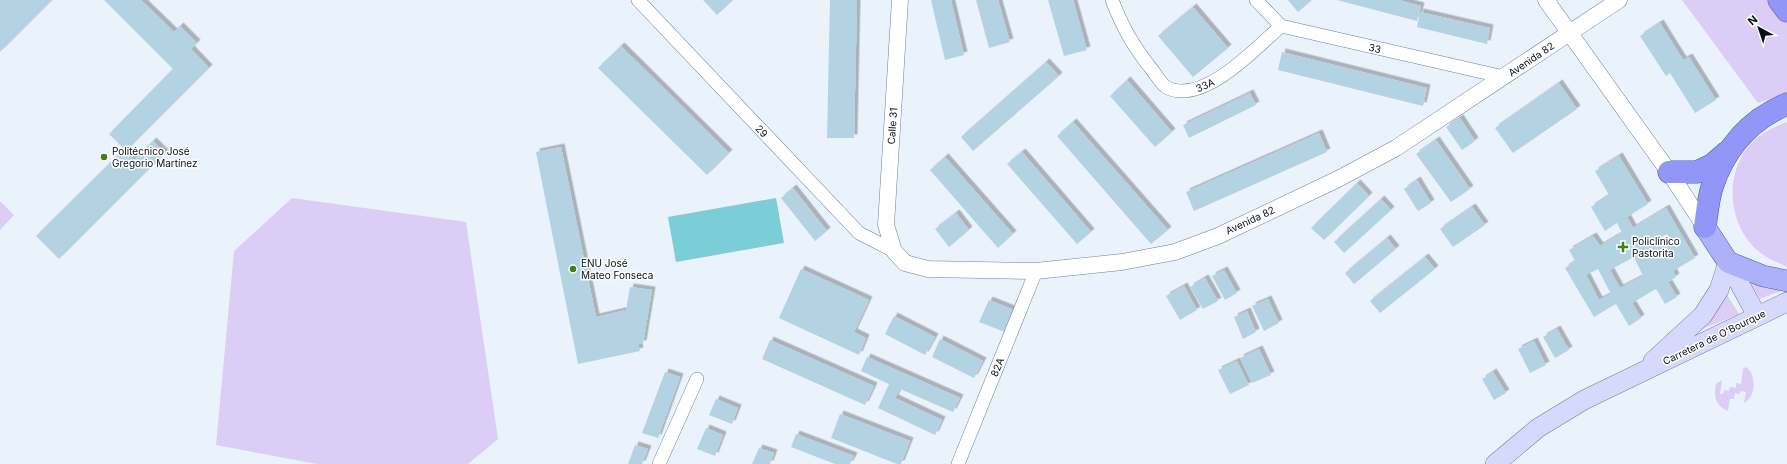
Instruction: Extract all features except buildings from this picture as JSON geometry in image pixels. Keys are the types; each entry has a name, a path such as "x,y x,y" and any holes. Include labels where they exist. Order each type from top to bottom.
{"highway":[{"path":"1779,0 1787,11"},
{"path":"1669,172 1697,172 1712,165 1728,152 1742,134 1757,120 1770,111 1787,104"},
{"path":"1705,226 1712,188 1728,152"}],"main road":[{"path":"1705,226 1728,262 1757,316"},
{"path":"1728,262 1764,276 1787,281"},
{"path":"1640,373 1703,315 1719,290 1728,262"},
{"name":"Carretera de O'Bourque","path":"1495,464 1538,428 1584,400 1787,302"}],"street":[{"name":"Calle 31","path":"894,252 886,225 900,0"},
{"name":"33A","path":"1112,0 1122,25 1132,43 1166,87 1186,92 1200,89 1221,78 1281,26"},
{"path":"1256,0 1281,26"},
{"path":"1546,0 1669,172 1705,226"},
{"name":"Avenida 82","path":"894,252 905,263 928,269 1036,271 1122,262 1168,253 1218,236 1370,163 1396,148 1619,0"},
{"name":"29","path":"642,2 859,233 894,252"},
{"name":"33","path":"1281,26 1504,77"},
{"name":"82A","path":"958,464 1036,271"},
{"path":"660,464 697,379"}],"shaded area":[{"path":"1682,0 1770,0 1787,24 1787,93 1758,103"},
{"path":"1787,122 1787,267 1765,256 1753,246 1744,234 1737,220 1733,204 1733,189 1735,173 1740,159 1749,146 1766,131"},
{"path":"292,198 466,222 498,439 468,464 317,464 216,445 234,251"},
{"path":"0,201 14,215 0,230"},
{"path":"1748,278 1783,290 1760,299"},
{"path":"1727,295 1739,314 1695,332 1713,317"},
{"path":"1746,367 1750,371 1753,380 1754,386 1751,396 1744,403 1746,392 1740,391 1740,394 1735,393 1734,399 1730,399 1728,411 1718,404 1716,400 1716,384 1722,380 1720,394 1723,394 1724,390 1729,391 1730,387 1736,388 1736,383 1741,384 1743,369"}],"water":[{"path":"776,198 784,243 676,262 668,217"}],"place":[{"name":"Politécnico José Gregorio Martínez","path":"104,157"},
{"name":"Policlínico Pastorita","path":"1623,247"},
{"name":"ENU José Mateo Fonseca","path":"573,269"}]}
